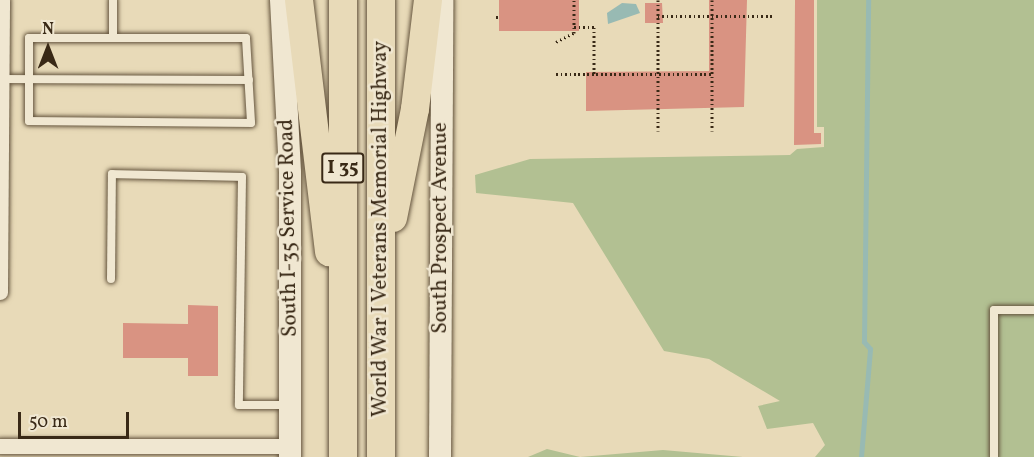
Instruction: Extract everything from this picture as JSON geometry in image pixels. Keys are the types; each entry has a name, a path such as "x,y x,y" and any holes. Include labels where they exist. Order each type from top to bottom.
{"highway":[{"path":"299,0 316,172 343,337"},
{"name":"World War I Veterans Memorial Highway","path":"343,0 344,457"},
{"name":"World War I Veterans Memorial Highway","path":"381,0 381,457"},
{"path":"381,275 415,109 428,0"}],"main road":[{"name":"South I-35 Service Road","path":"281,0 290,173 290,452"},
{"name":"South Prospect Avenue","path":"440,457 442,0"}],"street":[{"path":"0,292 2,0"},
{"path":"0,446 290,452"}],"lane":[{"path":"113,0 113,38"},
{"path":"29,38 113,38 246,38 251,123 29,121 29,38"},
{"path":"2,79 249,80"},
{"path":"111,279 112,174 242,177 238,405 290,405"},
{"path":"994,457 994,310 1034,310"}],"path":[{"path":"574,0 574,27"},
{"path":"658,0 658,131"},
{"path":"712,0 712,131"},
{"path":"658,16 774,16"},
{"path":"556,42 574,27 594,27 594,74"},
{"path":"556,74 712,74"}],"green space":[{"path":"817,0 1034,0 1034,457 815,457 825,445 813,423 767,429 758,406 780,401 709,359 664,351 573,203 476,193 475,175 530,159 790,155 797,149 824,147 824,127 817,127"},
{"path":"547,449 580,457 528,457"},
{"path":"663,450 743,457 580,457"}],"water":[{"path":"622,3 636,4 640,13 608,24 607,13"}],"building":[{"path":"499,0 579,0 579,31 499,31"},
{"path":"709,0 747,0 744,107 586,111 586,72 709,71"},
{"path":"795,0 814,0 814,133 821,133 821,144 794,145"},
{"path":"645,3 662,3 663,23 645,23"},
{"path":"188,305 218,306 218,376 188,376 188,358 123,358 123,323 188,324"}],"waterway":[{"path":"861,457 870,349 864,342 868,0"}]}
